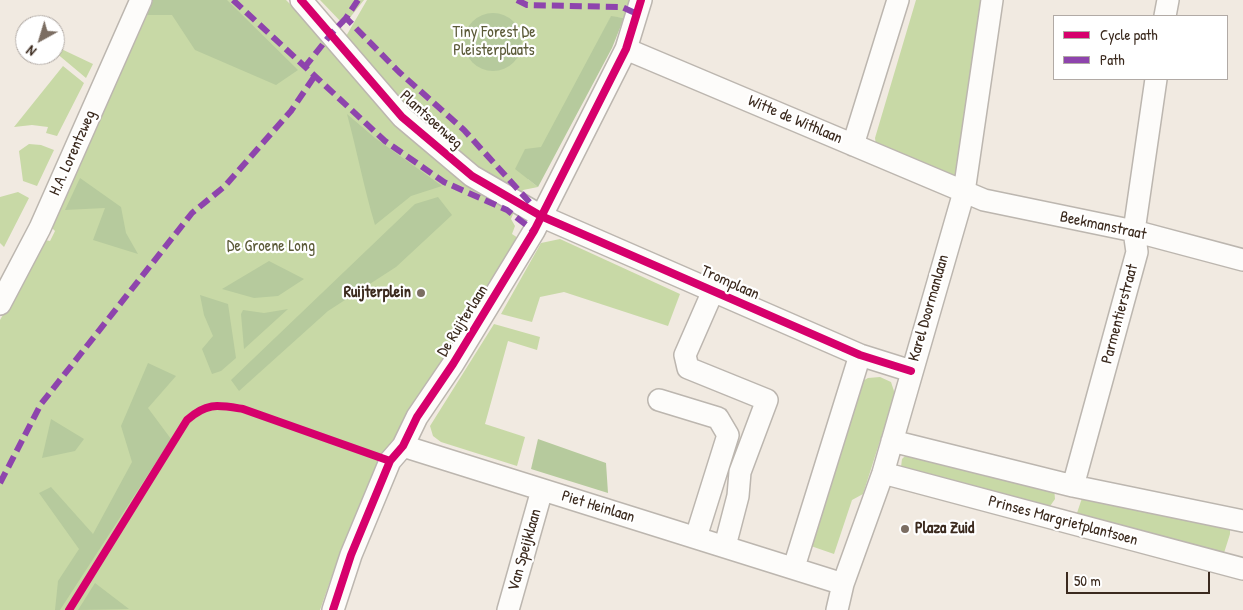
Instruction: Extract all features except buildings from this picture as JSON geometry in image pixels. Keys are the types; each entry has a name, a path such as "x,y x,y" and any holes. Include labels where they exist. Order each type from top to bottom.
{"street":[{"name":"H.A. Lorentzweg","path":"0,304 6,277 40,228 141,0"},
{"name":"Plantsoenweg","path":"301,0 402,117 472,176 541,216"},
{"name":"De Ruijterlaan","path":"333,610 351,555 390,461 403,446 417,418 458,356 534,231 626,49 641,0"},
{"path":"853,145 898,0"},
{"name":"Karel Doormanlaan","path":"837,610 844,584 883,473 910,370 964,192 992,0"},
{"path":"1165,15 1168,0"},
{"name":"Witte de Withlaan","path":"626,49 964,192"},
{"name":"Parmentierstraat","path":"1073,486 1136,252 1134,231 1156,80"},
{"name":"Beekmanstraat","path":"964,192 984,200 1134,231 1243,260"},
{"name":"Tromplaan","path":"541,216 860,355 910,370"},
{"path":"713,291 685,355 688,368 766,400 740,472 738,496 725,546"},
{"path":"794,567 860,355"},
{"path":"659,400 718,418 728,435 696,537"},
{"path":"892,441 1073,486 1243,521"},
{"name":"Piet Heinlaan","path":"403,446 844,584"},
{"name":"Prinses Margrietplantsoen","path":"883,473 1243,569"},
{"name":"Van Speijklaan","path":"508,610 542,490"}],"green space":[{"path":"153,0 227,0 298,70 276,85 195,50 172,15 147,15"},
{"name":"De Groene Long","path":"163,0 286,0 321,35 319,38 328,48 345,38 367,0 629,0 624,18 611,17 528,179 538,187 523,190 511,219 515,226 512,234 518,238 395,437 377,462 342,547 320,610 0,610 0,320 45,240 50,241 55,231 51,227 147,15 158,15"},
{"path":"320,0 364,0 344,25"},
{"path":"916,0 983,0 956,176 951,176 876,146 875,138"},
{"name":"Tiny Forest De Pleisterplaats","path":"493,13 504,15 517,26 522,42 520,53 509,66 493,71 482,69 469,58 464,42 466,31 477,18"},
{"path":"611,16 624,18 612,48 538,187 515,169 525,149 541,147"},
{"path":"65,51 93,64 86,78 65,60"},
{"path":"63,66 84,83 57,136 46,133 48,127 32,125 14,127"},
{"path":"347,114 375,138 442,186 411,196 375,225"},
{"path":"29,144 41,145 54,150 37,186 23,181 19,151"},
{"path":"80,178 121,207 126,233 138,254 93,240 105,208 65,210"},
{"path":"18,192 29,198 4,247 0,243 0,197"},
{"path":"438,197 452,215 396,267 328,311 239,391 231,380 415,204"},
{"path":"560,239 680,294 668,326 564,292 540,297 532,322 501,314 541,243"},
{"path":"269,261 304,279 278,296 254,298 222,289"},
{"path":"200,295 228,304 236,358 221,371 212,374 202,349 213,336 204,315"},
{"path":"288,309 244,349 241,314 243,310 264,313"},
{"path":"494,324 540,337 537,350 508,341 485,424 525,437 517,466 441,442 433,436 430,426"},
{"path":"148,363 176,376 148,408 171,439 60,610 55,610 58,581 79,549 39,493 51,487 93,534 132,462 121,426"},
{"path":"880,377 891,382 895,394 863,494 852,500 834,554 808,545 859,383 868,378"},
{"path":"51,419 84,439 75,451 42,458"},
{"path":"538,439 606,463 608,493 531,469"},
{"path":"907,454 1054,487 1055,499 1048,509 901,467 902,459"},
{"path":"1082,498 1230,522 1230,534 1224,553 1076,516"},
{"path":"95,583 129,609 78,610"}],"marked path":[{"path":"233,0 385,141 444,182 507,210 534,231"},
{"path":"358,0 346,18 399,72 464,130 533,206"},
{"path":"517,0 527,5 622,7 637,14"},
{"path":"304,68 346,18"},
{"path":"0,483 41,404 192,213 225,186 291,111 314,77"}],"cycle path":[{"path":"301,0 402,117 472,176 541,216 860,355 911,371"},
{"path":"333,610 351,555 390,461 403,446 417,417 453,364 534,231 626,49 641,0"},
{"path":"69,610 187,420 201,410 213,406 243,409 390,461"}],"place":[{"name":"Ruijterplein","path":"421,293"},
{"name":"Plaza Zuid","path":"905,529"}]}
